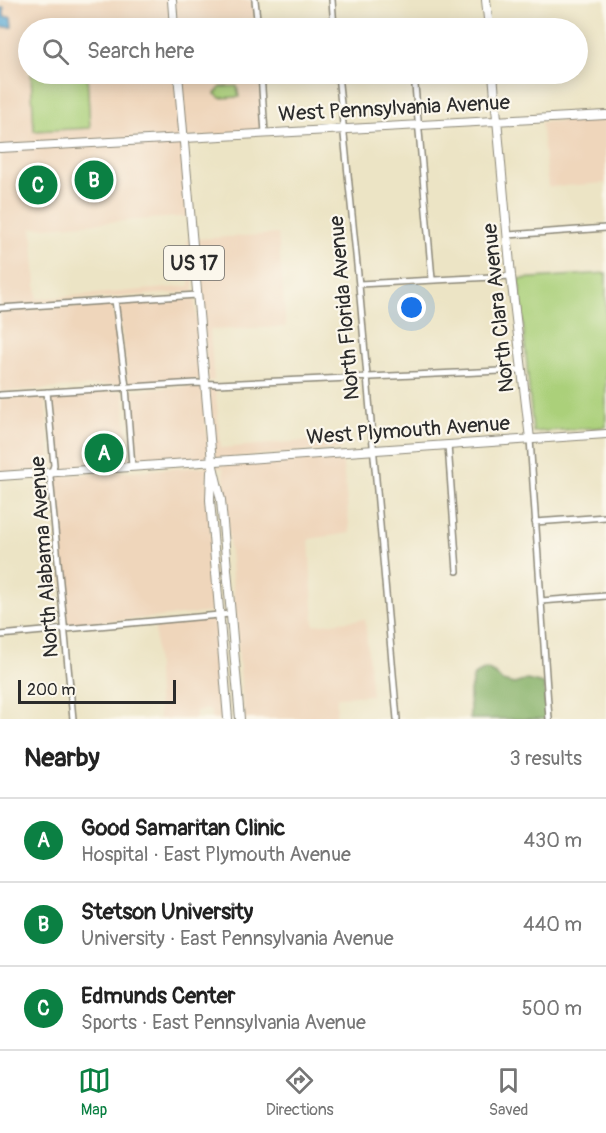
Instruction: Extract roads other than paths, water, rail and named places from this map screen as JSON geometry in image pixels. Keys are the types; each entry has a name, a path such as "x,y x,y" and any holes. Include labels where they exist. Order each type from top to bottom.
{"main road":[{"path":"172,0 173,18"},
{"name":"US 17","path":"179,84 212,462 210,500 228,719"},
{"name":"US 17","path":"212,462 221,500 240,719"}],"street":[{"path":"255,0 257,18"},
{"path":"332,0 333,18"},
{"path":"486,0 488,18"},
{"path":"262,84 265,133"},
{"name":"North Florida Avenue","path":"339,84 397,719"},
{"path":"415,84 432,279"},
{"name":"North Clara Avenue","path":"494,84 511,276 530,439 549,719"},
{"name":"West Pennsylvania Avenue","path":"0,148 606,115"},
{"path":"508,235 606,228"},
{"path":"359,284 511,276"},
{"path":"0,308 197,295"},
{"path":"115,300 126,387 132,467"},
{"path":"0,395 126,387 522,370"},
{"name":"North Alabama Avenue","path":"47,392 54,465 50,477 73,719"},
{"name":"West Plymouth Avenue","path":"0,476 606,434"},
{"path":"448,445 457,571"},
{"path":"535,522 606,517"},
{"path":"541,601 606,596"},
{"path":"0,635 43,633 64,628 230,614"}],"water":[{"path":"0,8 4,8 4,17 11,17 12,27 0,27"}],"place":[{"name":"Stetson University","path":"94,180"},
{"name":"Edmunds Center","path":"38,185"},
{"name":"Good Samaritan Clinic","path":"104,453"}]}
